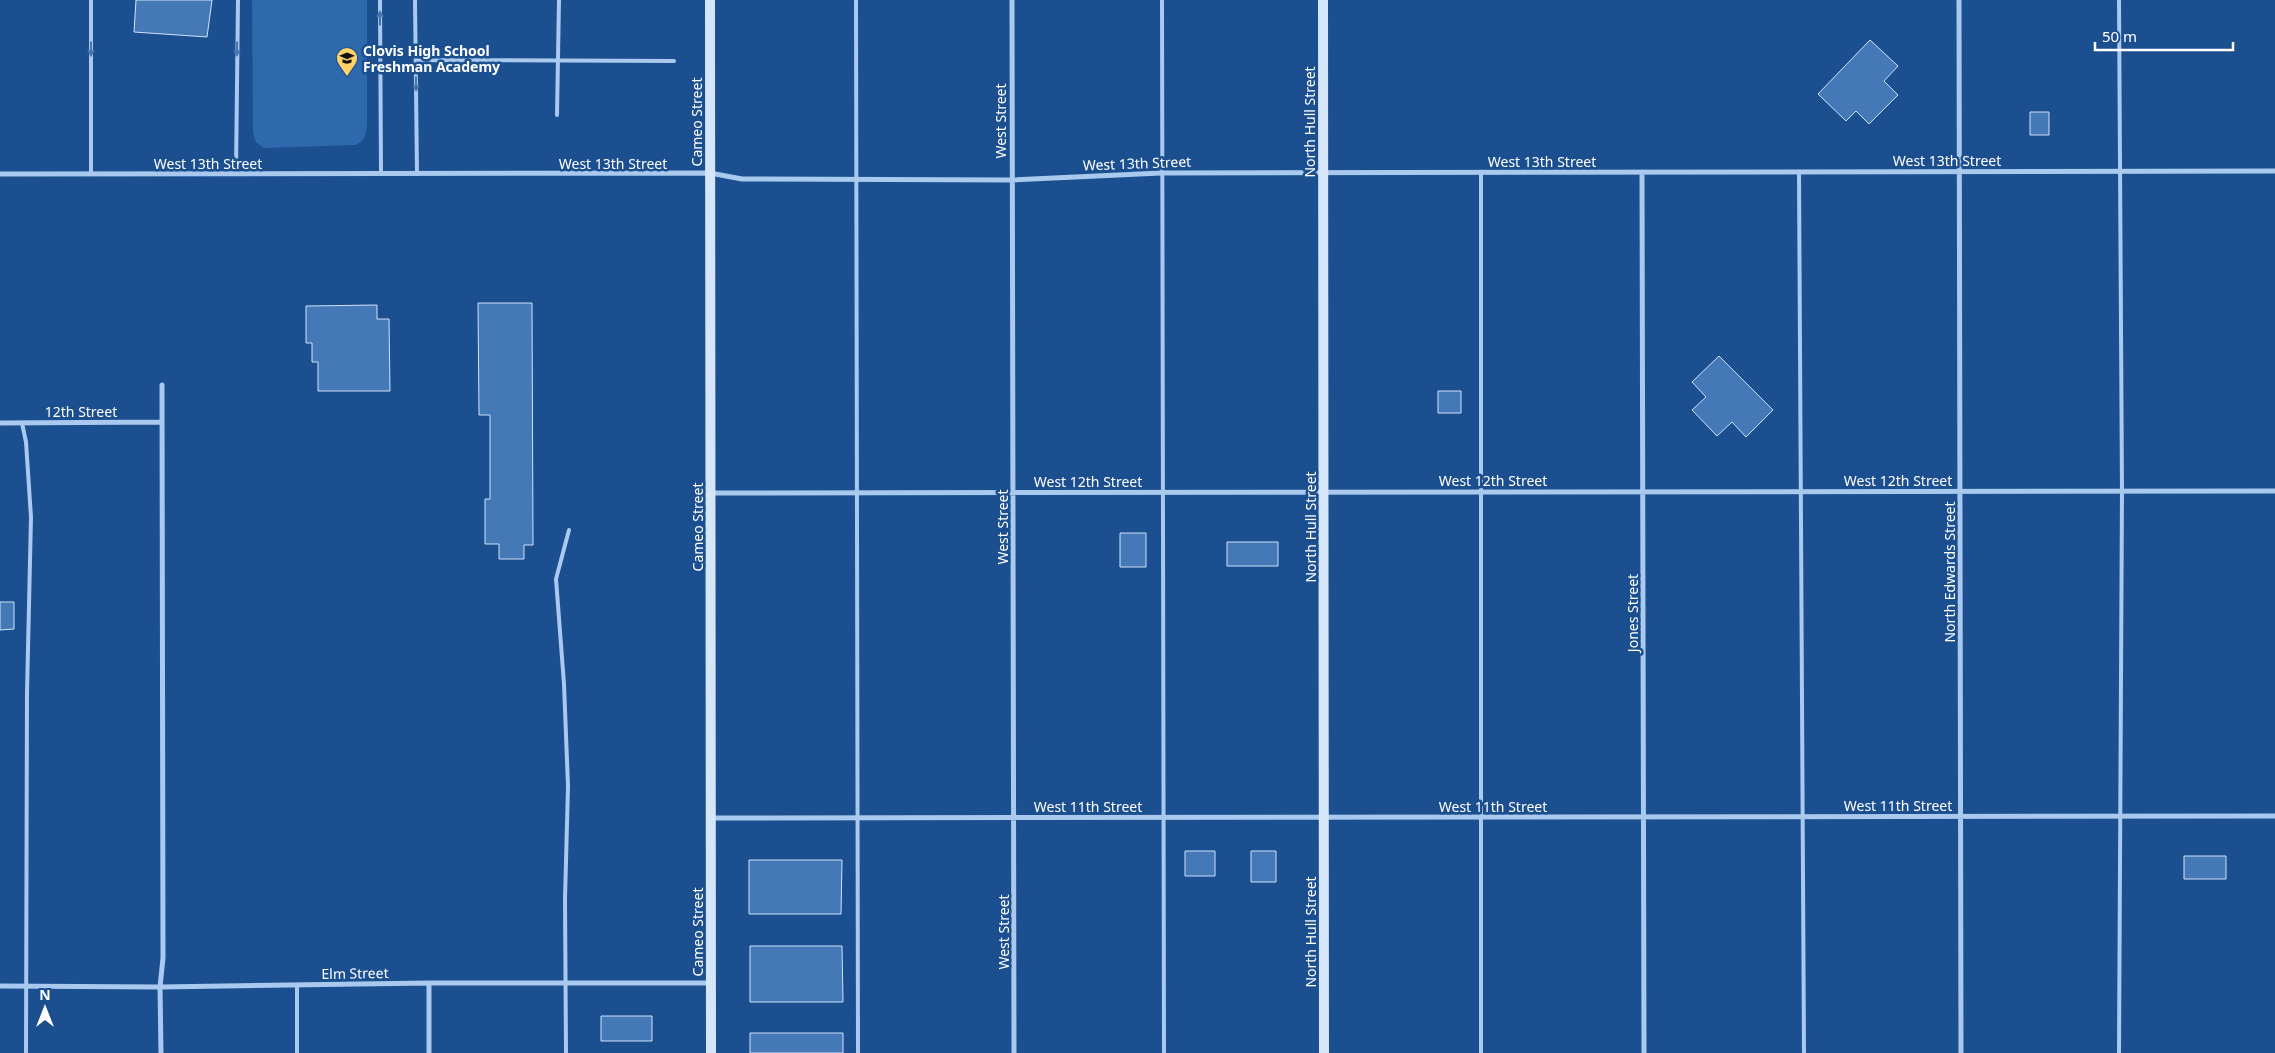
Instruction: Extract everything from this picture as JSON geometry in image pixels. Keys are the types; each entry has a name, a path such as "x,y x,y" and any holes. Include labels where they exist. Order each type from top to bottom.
{"street":[{"name":"Cameo Street","path":"710,0 711,1053"},
{"name":"West Street","path":"1012,0 1014,1053"},
{"name":"North Hull Street","path":"1323,0 1324,1053"},
{"name":"North Edwards Street","path":"1959,0 1961,1053"},
{"name":"West 13th Street","path":"0,174 236,172 381,172 417,174 710,173 742,179 1011,180 1161,173 2275,171"},
{"name":"Jones Street","path":"1642,172 1644,1053"},
{"path":"161,1053 160,987 163,958 162,385"},
{"name":"12th Street","path":"0,423 162,422"},
{"name":"West 12th Street","path":"710,493 2275,491"},
{"name":"West 11th Street","path":"711,818 2275,816"},
{"path":"429,983 429,1053"},
{"name":"Elm Street","path":"0,986 160,987 429,983 711,983"}],"lane":[{"path":"91,0 91,174"},
{"path":"236,172 238,0"},
{"path":"380,0 381,172"},
{"path":"415,0 417,174"},
{"path":"558,115 559,0"},
{"path":"856,0 858,1053"},
{"path":"1162,0 1164,1053"},
{"path":"2119,0 2122,171 2119,1053"},
{"path":"416,60 674,60"},
{"path":"1480,172 1481,1053"},
{"path":"1799,172 1804,1053"},
{"path":"22,423 31,517 25,986 26,1053"},
{"path":"566,1053 565,900 568,786 564,684 556,579 569,530"},
{"path":"297,985 297,1053"}],"shaded area":[{"path":"252,0 367,0 367,127 364,139 356,145 264,148 256,142 253,133"}],"building":[{"path":"136,0 212,0 207,37 134,32"},
{"path":"1870,40 1898,66 1884,81 1898,95 1869,124 1856,111 1846,121 1818,94"},
{"path":"2030,112 2049,112 2049,135 2030,135"},
{"path":"478,303 532,303 533,545 524,545 524,559 499,559 499,544 485,544 485,499 490,499 490,415 479,415"},
{"path":"377,305 377,319 389,319 390,391 318,391 318,362 312,362 312,343 306,343 306,306"},
{"path":"1719,356 1773,410 1746,437 1732,422 1717,436 1692,410 1706,397 1692,382"},
{"path":"1438,391 1461,391 1461,413 1438,413"},
{"path":"1120,533 1146,533 1146,567 1120,567"},
{"path":"1227,542 1278,542 1278,566 1227,566"},
{"path":"0,602 14,602 14,629 0,630"},
{"path":"1185,851 1215,851 1215,876 1185,876"},
{"path":"1251,851 1276,851 1276,882 1251,882"},
{"path":"2184,856 2226,856 2226,879 2184,879"},
{"path":"749,860 842,860 841,914 749,914"},
{"path":"750,946 842,946 843,1002 750,1002"},
{"path":"601,1016 652,1016 652,1041 601,1041"},
{"path":"750,1033 843,1033 843,1053 750,1053"}],"place":[{"name":"Clovis High School Freshman Academy","path":"347,77"}]}
